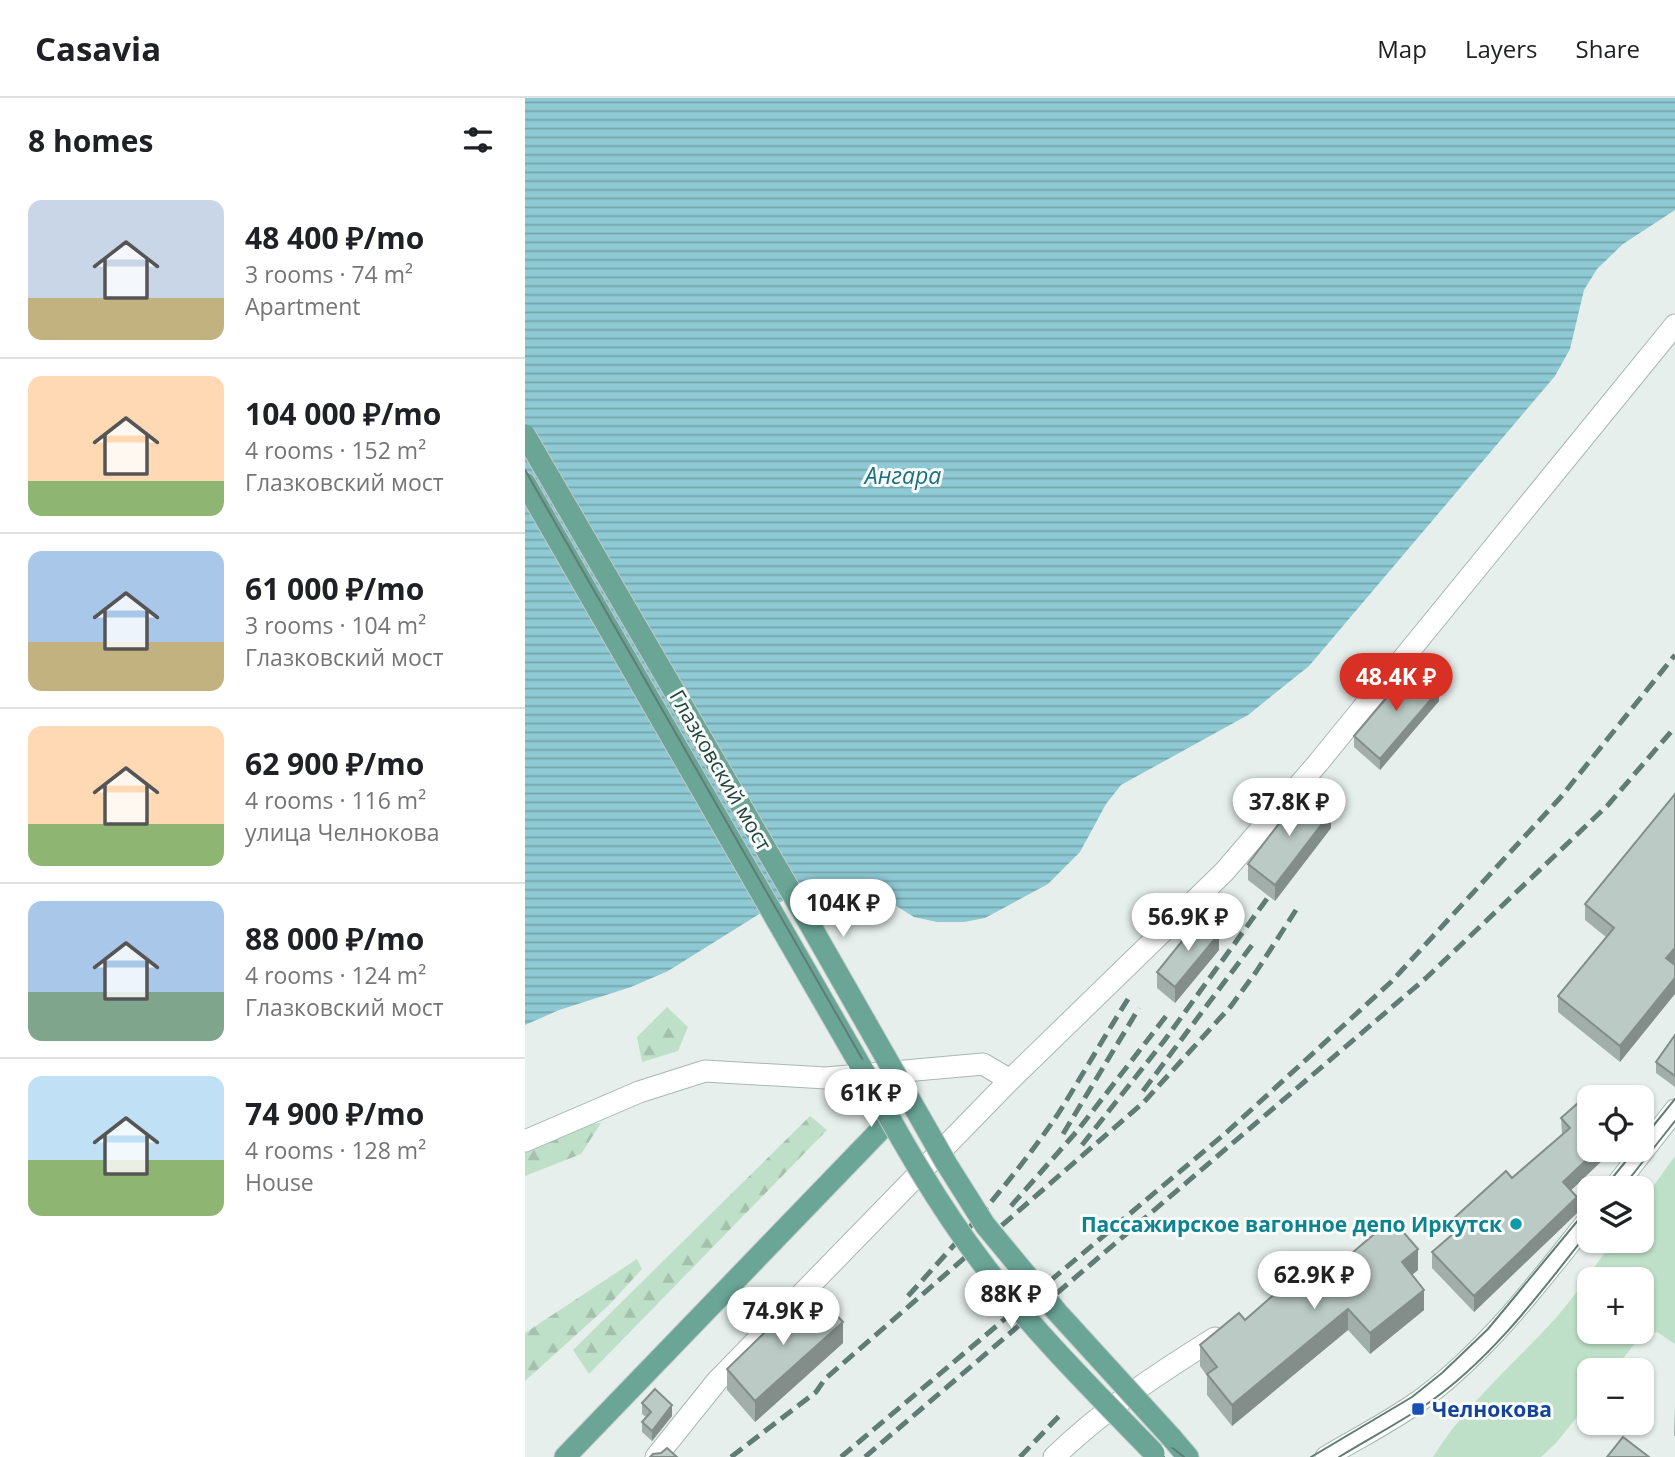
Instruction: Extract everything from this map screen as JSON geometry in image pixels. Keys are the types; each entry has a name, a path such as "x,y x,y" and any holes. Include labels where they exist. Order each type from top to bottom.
{"main road":[{"name":"Глазковский мост","path":"525,435 985,1225 1066,1322 1188,1457"},
{"name":"Глазковский мост","path":"525,483 890,1120 958,1231 984,1266 1082,1380 1155,1455"},
{"path":"565,1457 890,1120"}],"street":[{"path":"656,1457 717,1381 1010,1080 1224,872 1318,763 1675,325"},
{"path":"525,1142 639,1092 705,1071 826,1078 983,1064 1010,1080"},
{"path":"1623,1176 1675,1111"},
{"path":"1325,1457 1423,1398 1447,1379 1494,1334 1577,1234"},
{"path":"1054,1457 1094,1421 1149,1379 1215,1338"}],"green space":[{"path":"667,1007 688,1027 678,1051 642,1062 637,1037"},
{"path":"810,1116 827,1130 589,1374 573,1350"},
{"path":"601,1123 581,1154 525,1176 525,1151 583,1125"},
{"path":"1675,1156 1675,1344 1657,1332 1654,1333 1654,1267 1595,1267 1605,1253 1654,1253 1654,1185"},
{"path":"637,1259 642,1269 608,1306 525,1381 525,1333"},
{"path":"1577,1292 1577,1344 1634,1344 1623,1358 1577,1358 1577,1417 1556,1443 1541,1457 1433,1457 1475,1402"}],"water":[{"name":"Ангара","path":"525,98 1675,98 1675,210 1623,244 1597,269 1584,290 1570,349 1555,376 1309,666 1248,715 1121,785 1106,804 1080,852 1048,884 985,918 964,922 937,922 914,917 856,884 816,884 767,909 668,971 525,1025"}],"building":[{"path":"1412,668 1439,690 1380,759 1354,736"},
{"path":"1304,791 1331,812 1275,885 1248,864"},
{"path":"1675,794 1675,948 1666,958 1675,965 1675,978 1620,1046 1558,996 1614,928 1585,904"},
{"path":"1200,919 1219,934 1175,987 1157,972"},
{"path":"1675,1035 1675,1076 1656,1062"},
{"name":"Пассажирское вагонное депо Иркутск","path":"1577,1104 1577,1162 1584,1162 1563,1182 1577,1197 1474,1296 1432,1252 1461,1227 1453,1219 1506,1171 1512,1178 1570,1128 1561,1118"},
{"path":"1392,1219 1418,1249 1402,1262 1424,1290 1370,1333 1348,1309 1232,1405 1207,1374 1217,1367 1200,1345 1239,1313 1245,1320 1312,1261 1325,1276"},
{"path":"820,1297 843,1322 755,1401 727,1369 793,1305 801,1313"},
{"path":"655,1389 672,1405 652,1431 642,1422 651,1412 642,1403"},
{"path":"1623,1437 1649,1457 1607,1457"},
{"path":"667,1448 677,1457 650,1457 661,1453"}],"tram line":[{"path":"525,444 944,1175 981,1233 1095,1367 1165,1442 1184,1457"},
{"path":"525,470 884,1097 971,1240 1086,1375 1164,1457"},
{"path":"1654,1125 1675,1099"},
{"path":"1631,1176 1675,1121"},
{"path":"1614,1176 1625,1162"},
{"path":"1311,1457 1412,1397 1442,1373 1488,1329 1577,1221"},
{"path":"1339,1457 1427,1404 1473,1367 1514,1324 1577,1246"}],"railway":[{"path":"841,1457 1228,1131 1391,982 1560,798 1675,655"},
{"path":"865,1457 1426,978 1608,805 1675,727"},
{"path":"1082,1145 1164,1041 1269,896"},
{"path":"731,1457 816,1392 825,1379 1144,1102 1231,1006 1296,910"},
{"path":"1143,1091 1252,945"},
{"path":"908,1296 986,1208 1041,1138 1128,999"},
{"path":"1063,1134 1139,1008"},
{"path":"1011,1206 1078,1130 1170,1011"},
{"path":"1020,1457 1060,1415"}],"place":[{"name":"Пассажирское вагонное депо Иркутск","path":"1516,1224"},
{"name":"Челнокова","path":"1418,1409"}]}
